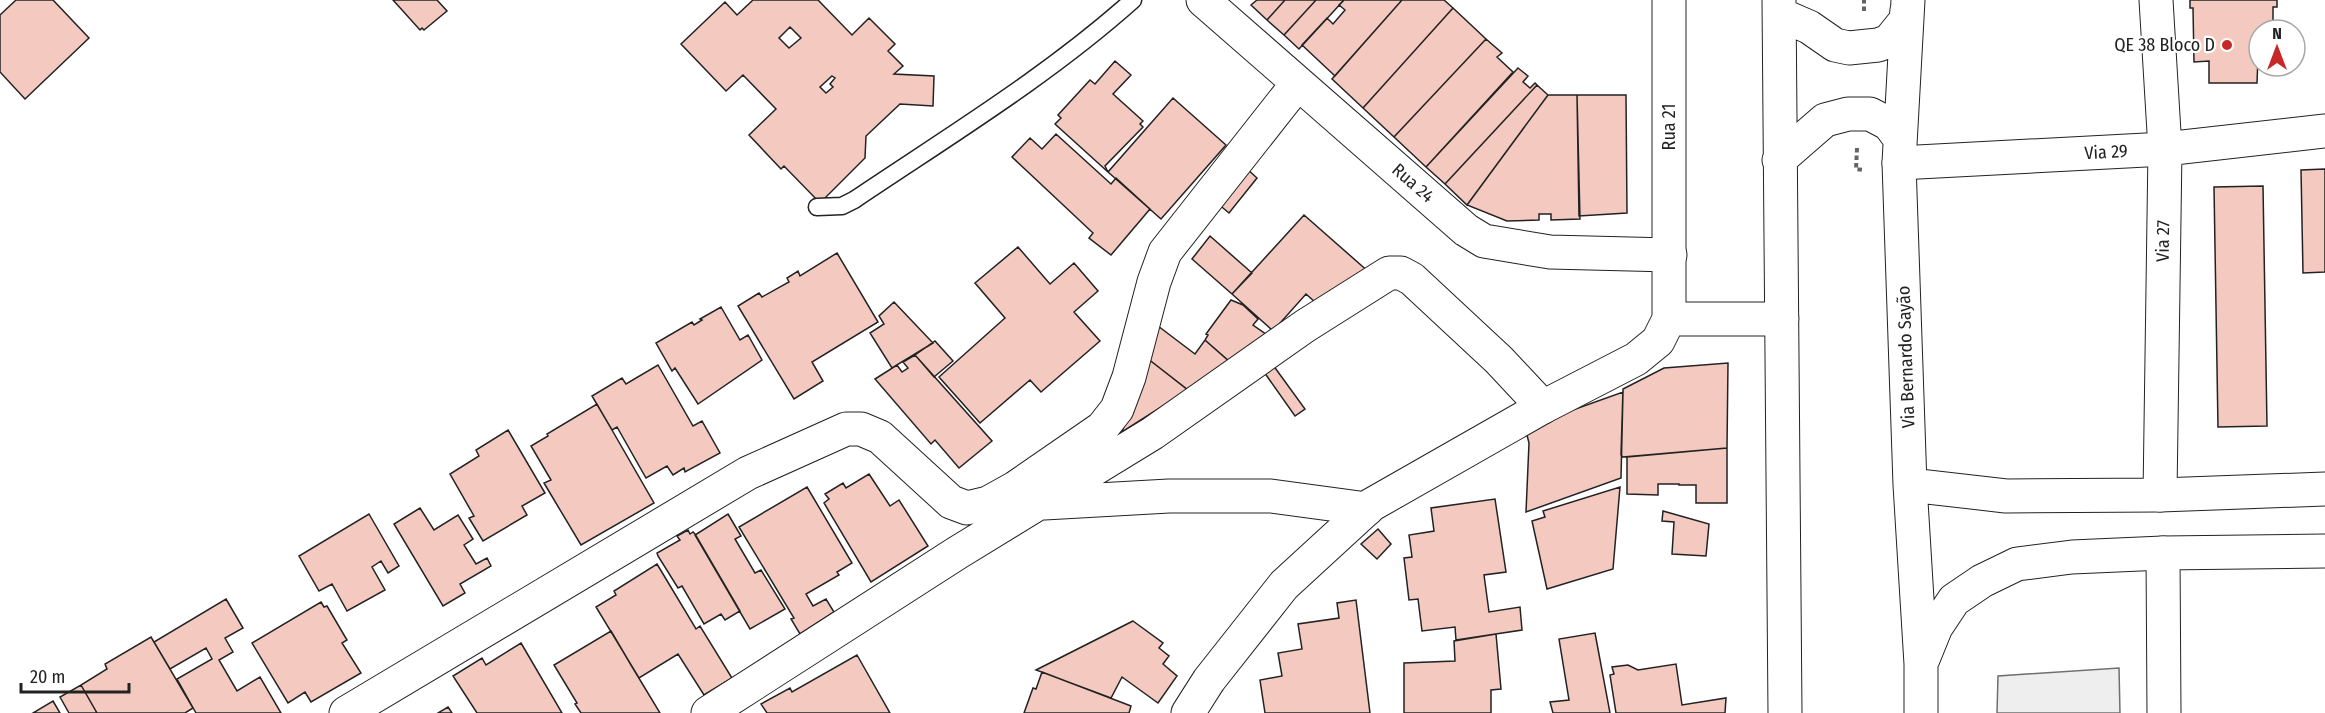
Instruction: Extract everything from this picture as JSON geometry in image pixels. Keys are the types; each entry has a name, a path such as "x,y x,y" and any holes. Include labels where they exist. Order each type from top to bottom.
{"street":[{"name":"Rua 24","path":"1203,0 1466,230 1484,241 1550,252 1670,255"},
{"name":"Rua 21","path":"1669,0 1669,319"},
{"path":"1779,7 1835,45 1849,48 1878,45 1889,41 1899,32 1906,20 1908,0"},
{"name":"Via Bernardo Sayão","path":"1908,0 1899,151 1910,485 1922,713"},
{"path":"2156,0 2165,149 2325,132"},
{"path":"1779,7 1785,713"},
{"path":"346,713 748,473 846,429 861,429 880,437 951,502 967,508 988,503 1015,488 1102,428 1117,409 1129,377 1154,282 1165,252 1298,83"},
{"path":"1779,160 1824,120 1848,114 1870,114 1889,124 1899,151"},
{"name":"Via 29","path":"1899,151 2165,149"},
{"name":"Via 27","path":"2160,495 2165,149"},
{"path":"708,713 957,553 1153,434 1305,326 1389,273 1401,273 1412,279 1499,360 1543,407"},
{"path":"1188,713 1209,680 1284,585 1367,509 1543,407 1636,359 1658,341 1669,319 1782,319"},
{"path":"1910,485 2006,496 2160,495 2325,489"},
{"path":"1039,503 1169,496 1271,496 1367,509"},
{"path":"1921,664 1936,627 1954,600 1982,581 2017,564 2072,557 2163,553 2325,551"},
{"path":"2163,553 2164,713"}],"lane":[{"path":"817,207 842,206 854,200 992,108 1095,35 1133,0"}],"shaded area":[{"path":"2119,668 2120,713 1997,713 1998,676"}],"building":[{"path":"16,0 53,0 89,38 25,99 0,72 0,15"},
{"path":"393,0 437,0 447,11 424,30 422,28 420,30"},
{"path":"753,0 818,0 852,35 869,18 895,44 888,51 903,66 894,74 934,76 933,106 900,104 866,136 865,158 820,203 784,166 781,169 749,135 776,109 743,75 726,91 681,44 725,2 737,15","holes":["790,27 801,38 789,48 779,38","832,76 835,78 830,84 833,87 826,93 820,87"]},
{"path":"1257,0 1285,0 1267,20 1251,5"},
{"path":"1285,0 1316,0 1284,35 1267,20"},
{"path":"1316,0 1344,0 1299,49 1284,35"},
{"path":"1344,0 1402,0 1335,76 1302,45 1327,18 1333,24 1345,10 1339,5"},
{"path":"1402,0 1444,0 1453,8 1363,108 1332,79"},
{"name":"QE 38 Bloco D","path":"2190,0 2277,0 2277,7 2273,7 2273,18 2247,18 2247,78 2257,78 2257,83 2209,83 2209,61 2194,62 2193,8 2190,8"},
{"path":"1453,8 1486,39 1394,137 1363,108"},
{"path":"1486,39 1502,53 1497,57 1513,72 1426,167 1394,137"},
{"path":"1115,61 1131,75 1113,94 1143,121 1140,124 1143,127 1105,166 1108,172 1055,124 1061,118 1058,115 1090,80 1095,84"},
{"path":"1518,68 1528,76 1523,82 1530,88 1535,83 1537,85 1445,184 1426,167"},
{"path":"1537,85 1548,95 1467,205 1445,184"},
{"path":"1548,95 1577,95 1580,219 1551,220 1551,214 1539,214 1539,220 1507,221 1467,205"},
{"path":"1577,95 1626,95 1627,213 1579,216"},
{"path":"1173,98 1226,145 1161,219 1108,172"},
{"path":"1056,134 1111,184 1116,178 1150,209 1111,255 1089,238 1093,233 1012,157 1030,138 1042,149"},
{"path":"1245,167 1257,178 1229,213 1217,203"},
{"path":"2325,169 2325,272 2303,273 2301,170"},
{"path":"2263,186 2267,426 2218,427 2214,187"},
{"path":"1304,215 1370,273 1315,302 1306,294 1273,331 1232,294"},
{"path":"1210,236 1252,273 1232,294 1192,259"},
{"path":"1018,247 1050,284 1074,263 1098,291 1074,312 1100,341 1041,392 1030,380 980,423 939,377 1005,318 975,283"},
{"path":"837,253 878,322 812,362 823,381 794,399 738,306 759,293 762,297 789,282 787,278 798,271 800,276"},
{"path":"1231,300 1243,305 1258,319 1253,325 1270,337 1230,362 1205,340 1208,335 1206,334"},
{"path":"894,302 933,343 892,368 870,333 884,324 879,316"},
{"path":"721,307 740,340 748,335 762,360 698,404 675,368 672,371 656,343 692,322 694,325"},
{"path":"1158,326 1195,354 1205,340 1230,362 1188,390 1147,358"},
{"path":"935,341 953,361 934,377 915,355"},
{"path":"915,355 992,441 959,468 935,440 931,444 875,379 897,365 902,372 908,368 903,362"},
{"path":"1147,358 1188,390 1122,432"},
{"path":"1728,363 1727,448 1623,457 1621,455 1623,389 1664,368"},
{"path":"658,365 693,426 702,421 720,453 685,472 684,468 673,475 667,466 646,478 617,427 612,430 592,396 622,378 626,384"},
{"path":"1273,365 1305,409 1295,416 1264,372"},
{"path":"1623,392 1621,478 1526,512 1529,443 1525,427"},
{"path":"597,404 654,503 581,545 544,483 551,480 531,446"},
{"path":"508,430 545,493 522,506 527,515 483,541 469,518 474,516 450,474 479,456 476,450"},
{"path":"1727,448 1727,503 1696,503 1696,485 1658,484 1658,495 1627,494 1627,457"},
{"path":"869,474 890,506 899,500 928,546 871,582 824,503 829,499 825,494 843,483 846,488"},
{"path":"807,487 852,563 837,572 839,575 806,594 813,606 826,599 834,612 800,634 791,619 794,618 739,527"},
{"path":"1620,487 1613,569 1547,589 1532,521 1545,517 1543,511"},
{"path":"1495,499 1506,572 1484,575 1489,612 1520,607 1522,630 1456,640 1455,627 1422,631 1418,599 1409,600 1404,558 1412,557 1409,535 1434,531 1431,508"},
{"path":"420,508 434,530 458,515 473,539 464,545 476,564 487,558 491,566 460,584 465,593 443,606 394,524"},
{"path":"1663,511 1709,524 1706,556 1672,554 1674,522 1662,521"},
{"path":"369,514 399,566 388,573 381,561 372,567 385,590 347,611 332,584 319,591 299,556"},
{"path":"728,514 741,536 735,539 755,573 761,570 785,609 750,629 695,535"},
{"path":"1378,529 1391,544 1377,559 1361,544"},
{"path":"688,530 690,534 693,532 695,534 740,611 725,620 721,614 704,624 682,586 678,588 658,556 657,553 680,540 677,536"},
{"path":"657,564 696,629 700,626 732,678 704,695 678,654 639,678 596,607 616,595 614,591"},
{"path":"226,599 243,628 225,638 233,652 219,660 237,691 260,677 281,713 196,713 177,679 212,659 206,648 170,669 154,642"},
{"path":"1356,600 1370,713 1265,713 1260,680 1282,676 1278,653 1302,649 1298,624 1339,618 1337,603"},
{"path":"321,602 324,607 327,606 347,640 342,643 361,673 311,702 305,692 288,703 252,643"},
{"path":"1133,621 1163,643 1159,648 1169,656 1163,664 1177,676 1158,703 1122,677 1111,698 1036,670"},
{"path":"611,631 660,713 581,713 575,704 577,703 554,665"},
{"path":"1595,633 1610,713 1553,713 1550,702 1569,700 1559,639"},
{"path":"1496,634 1501,689 1491,690 1491,713 1404,713 1404,663 1455,661 1454,641"},
{"path":"151,637 193,708 185,713 97,713 81,685 107,669 105,664"},
{"path":"521,643 562,713 477,713 453,676 482,658 486,665"},
{"path":"857,655 890,713 767,713 761,704 790,688 792,692"},
{"path":"1676,664 1682,705 1726,698 1725,713 1616,713 1610,675 1614,674 1612,667 1628,665 1638,670"},
{"path":"1042,672 1131,706 1129,713 1024,713 1033,688 1036,689"},
{"path":"81,685 97,713 69,713 60,697"},
{"path":"53,701 60,713 33,713"},
{"path":"448,707 452,713 438,713"}],"place":[{"name":"QE 38 Bloco D","path":"2227,45"}]}
